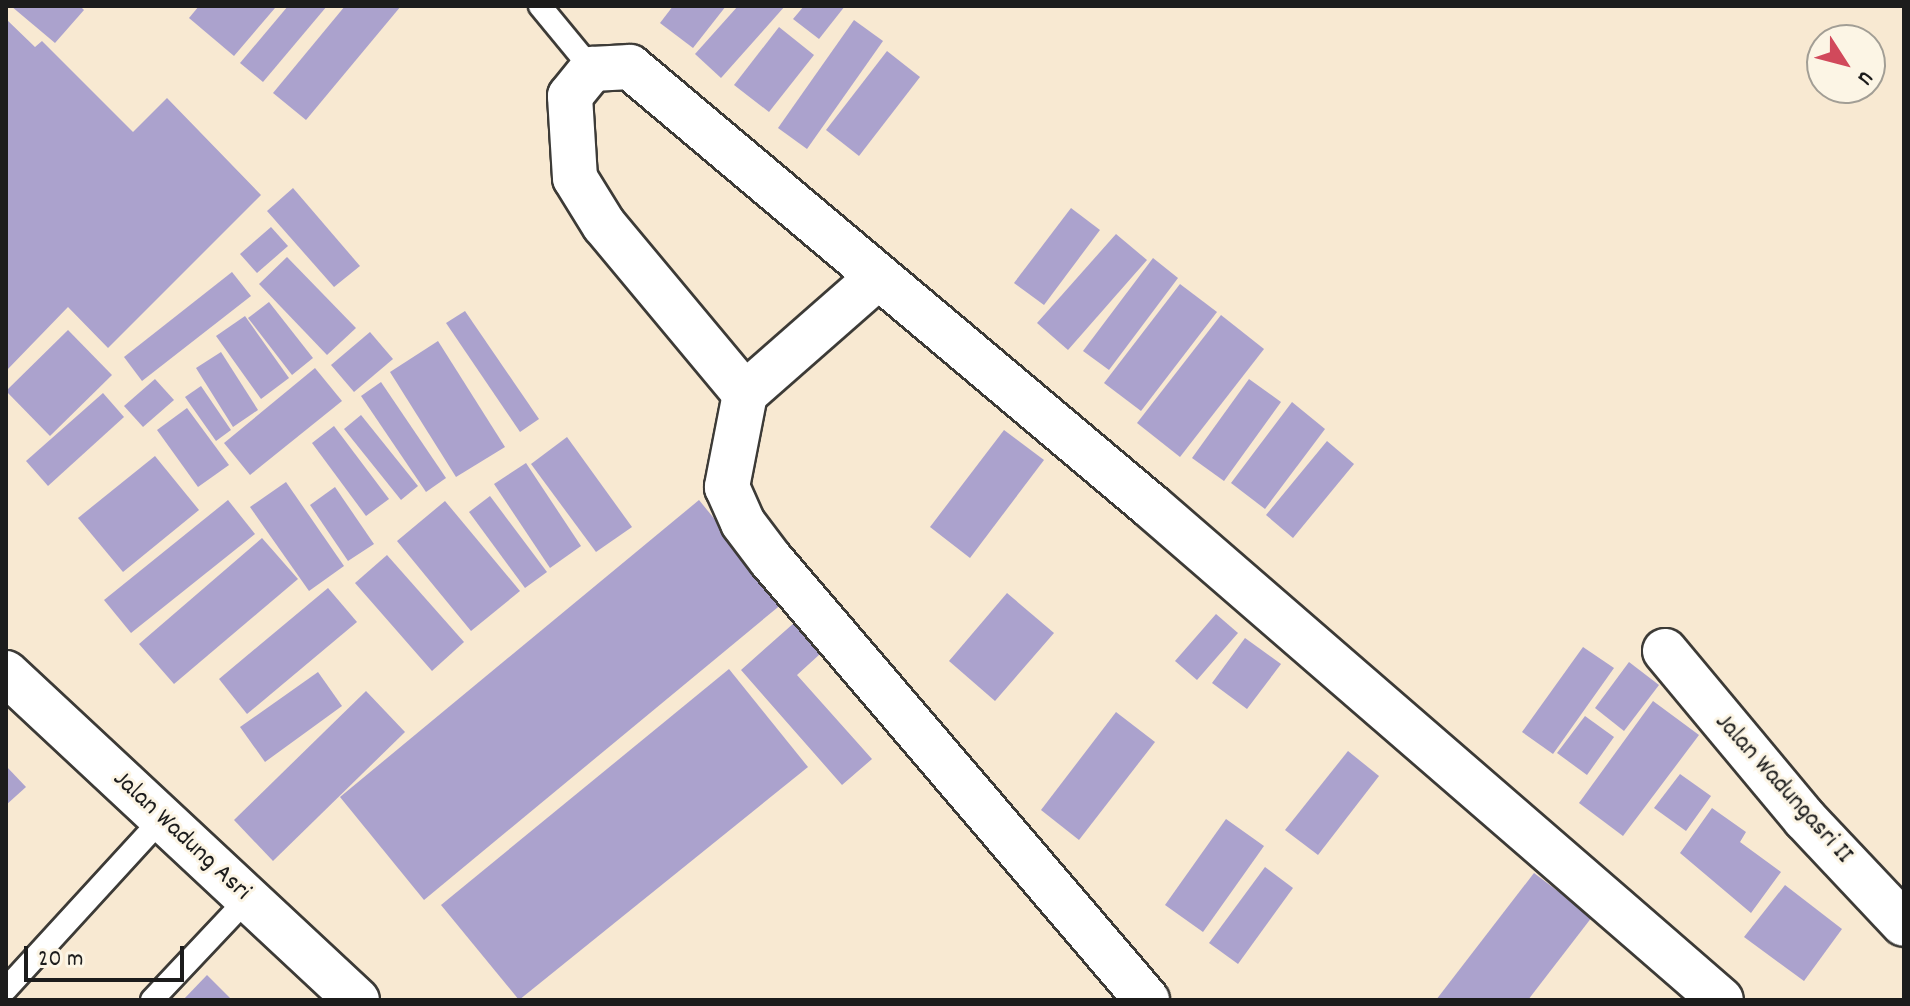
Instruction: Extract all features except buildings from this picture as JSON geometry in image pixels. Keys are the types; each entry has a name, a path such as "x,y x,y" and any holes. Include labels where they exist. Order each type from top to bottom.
{"street":[{"path":"745,394 604,225 575,178 570,96 592,69 630,67 1721,1000"},
{"path":"878,277 745,394 727,487 743,523 1147,1000"},
{"name":"Jalan Wadungasri II","path":"1665,651 1805,819 1904,924"},
{"name":"Jalan Wadung Asri","path":"6,673 357,1000"}],"lane":[{"path":"540,6 592,69"},
{"path":"6,989 162,819"},
{"path":"152,1000 248,898"}]}
